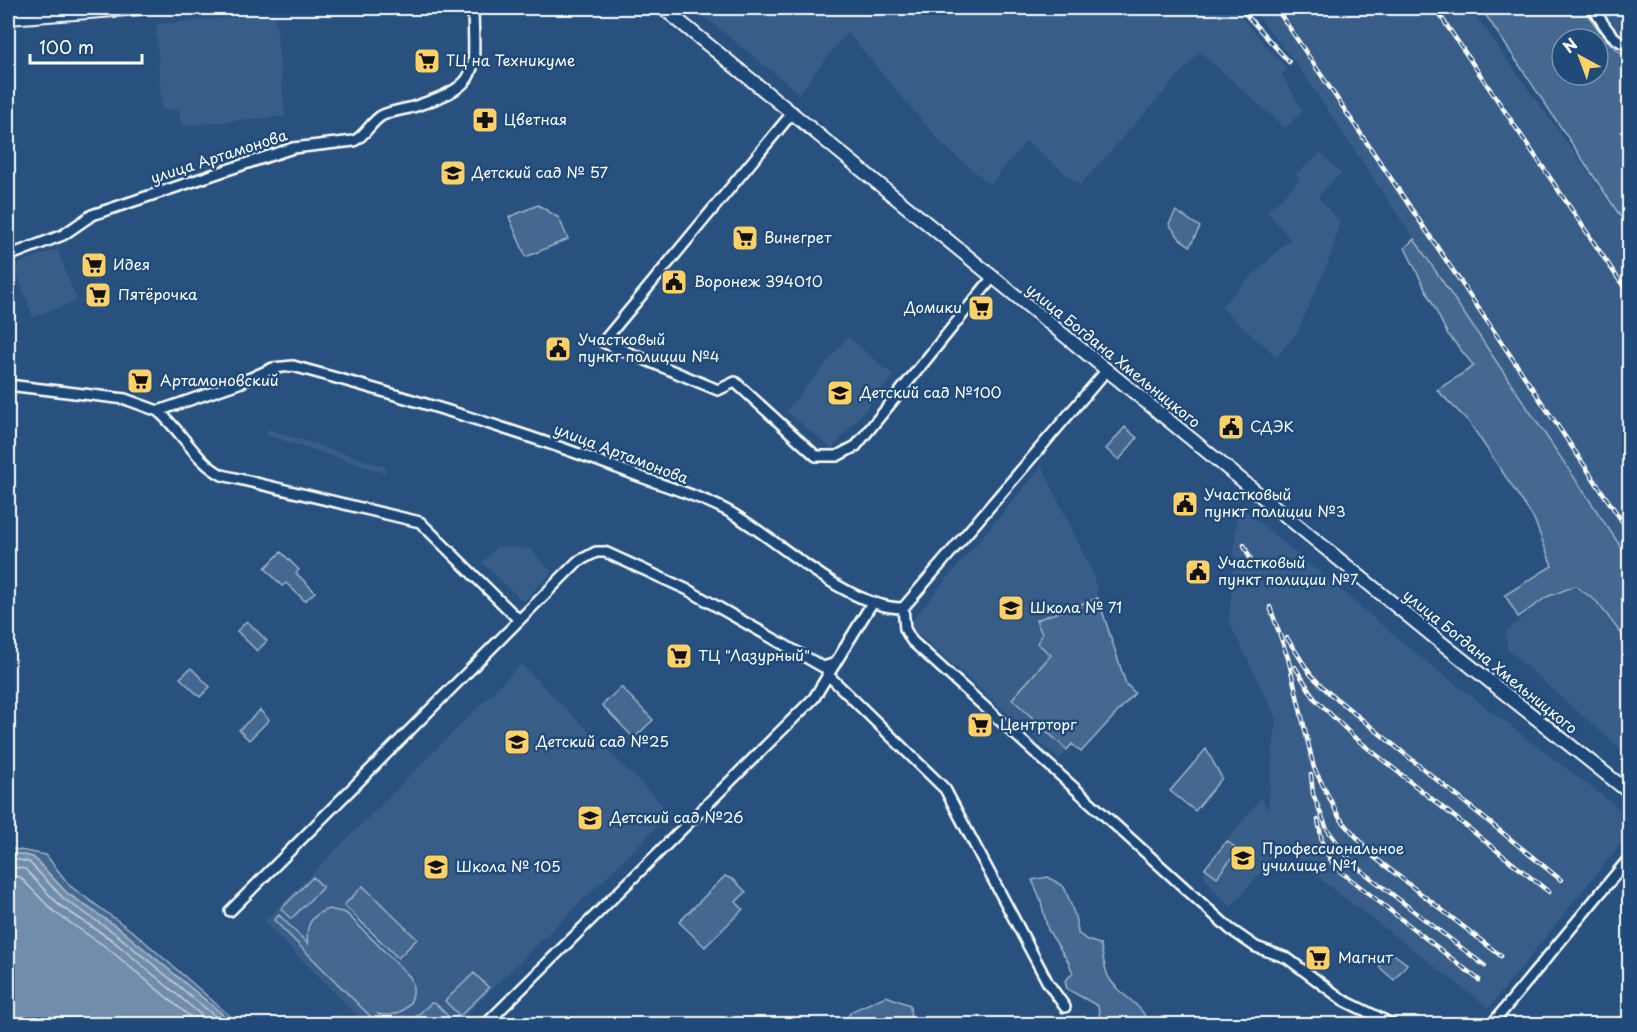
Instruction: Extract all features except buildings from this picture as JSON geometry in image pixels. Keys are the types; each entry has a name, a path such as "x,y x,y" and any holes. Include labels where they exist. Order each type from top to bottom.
{"main road":[{"path":"8,18 141,8"},
{"name":"улица Богдана Хмельницкого","path":"663,8 794,112 1106,371 1629,793"}],"street":[{"name":"улица Артамонова","path":"8,256 63,235 92,215 293,148 354,141 363,137 381,116 450,95 467,81 473,68 473,8"},
{"path":"1593,8 1610,33 1622,44 1629,45"},
{"path":"794,112 603,342 718,390 735,382 816,456 837,456 856,446 993,277"},
{"name":"улица Артамонова","path":"158,411 242,382 273,368 293,366 537,438 725,510 836,584 872,603 903,608"},
{"path":"1106,371 903,608 905,629 912,641 1240,937 1268,952 1287,958 1343,1000 1392,1024"},
{"path":"8,385 125,399 158,411 171,422 209,467 222,476 420,522 519,620"},
{"path":"230,911 577,562 596,552 605,552 688,590 823,667 833,664"},
{"path":"486,1024 814,698 872,603"},
{"path":"827,674 945,789 1048,983 1065,1008"},
{"path":"1492,1024 1629,857"}],"shaded area":[{"path":"693,8 1233,8 1287,69 1282,75 1303,111 1285,128 1200,52 1080,185 1026,141 990,185 941,143 847,32 799,93"},
{"path":"1251,8 1470,8 1629,229 1629,559 1298,66"},
{"path":"1481,8 1583,8 1597,27 1550,27 1550,87 1610,87 1610,43 1629,57 1629,229"},
{"path":"1598,8 1629,8 1629,40 1622,40"},
{"path":"275,14 285,116 181,126 179,109 162,110 156,24"},
{"path":"1321,153 1341,173 1318,197 1340,221 1331,255 1298,331 1277,357 1220,307 1290,239 1267,211 1300,180 1296,174"},
{"path":"538,205 559,218 568,239 526,257 509,217"},
{"path":"1176,211 1200,227 1190,246 1180,239 1169,224"},
{"path":"1414,239 1629,559 1629,644 1597,602 1575,586 1547,597 1518,617 1505,595 1552,566 1534,519 1469,422 1437,390 1474,366 1447,333 1405,248"},
{"path":"57,249 77,301 33,317 14,265"},
{"name":"Детский сад №100","path":"848,337 894,376 832,449 786,411"},
{"path":"1125,427 1137,438 1119,460 1106,449"},
{"path":"268,429 386,467 385,473 267,435"},
{"name":"Школа № 71","path":"1042,466 1094,576 1094,583 1098,588 1096,592 1126,684 1059,759 908,625"},
{"path":"1237,511 1247,512 1425,661 1629,816 1629,833 1489,1008 1281,849 1231,907 1218,895 1204,876 1205,868 1261,798 1268,809 1276,717 1229,622"},
{"path":"497,546 530,549 552,572 523,602 482,562"},
{"path":"281,552 299,570 296,573 315,592 305,601 286,583 282,586 265,568"},
{"path":"1575,588 1597,604 1629,647 1629,757 1507,649 1506,632 1532,608 1556,594"},
{"path":"1098,598 1126,684 1135,693 1081,752 1072,744 1067,750 1012,699 1051,655 1037,643 1042,634 1036,620"},
{"path":"247,621 267,641 257,651 237,631"},
{"name":"Школа № 105","path":"521,664 671,813 457,1024 366,1024 264,922"},
{"path":"191,668 210,687 200,697 180,678"},
{"path":"621,687 653,720 634,738 602,705"},
{"path":"260,710 269,720 249,740 239,730"},
{"path":"1206,749 1222,778 1195,811 1170,791"},
{"path":"1227,841 1238,850 1217,877 1205,868"},
{"path":"8,848 46,855 70,886 136,934 239,1024 229,1024 221,1013 120,929 66,892 33,857 8,852"},
{"path":"725,876 734,880 746,892 736,902 743,909 705,947 679,922"},
{"path":"313,877 323,887 291,919 281,909"},
{"path":"1048,877 1064,887 1075,916 1078,933 1087,940 1100,944 1105,969 1112,983 1140,1009 1147,1022 1144,1024 1101,1024 1098,1006 1067,989 1065,981 1073,973 1048,930 1040,898 1032,880"},
{"path":"363,886 417,939 398,958 344,905"},
{"path":"329,909 346,913 410,977 413,993 407,1006 395,1014 378,1014 386,1024 378,1024 274,920 279,915 308,944 307,932 311,922 318,914"},
{"path":"1391,952 1407,964 1394,980 1379,967"},
{"path":"474,973 489,988 460,1016 445,1001"},
{"path":"886,996 910,1005 911,1024 841,1024 852,1011"},
{"path":"431,1003 436,1004 448,1016 449,1024 408,1024"}],"water":[{"path":"8,852 33,857 68,894 120,929 221,1013 229,1024 8,1024"}],"railway":[{"path":"1240,8 1289,62"},
{"path":"1276,8 1630,533"},
{"path":"1435,8 1630,296"},
{"path":"1244,545 1254,567"},
{"path":"1270,607 1288,658 1314,768 1339,817 1374,857 1501,956"},
{"path":"1287,638 1311,675 1328,692 1561,880"},
{"path":"1295,667 1315,699 1354,737 1549,892"},
{"path":"1311,775 1313,794 1327,829 1353,864 1485,966"},
{"path":"1318,820 1323,847 1336,868 1479,980"}],"place":[{"name":"ТЦ на Техникуме","path":"427,61"},
{"name":"Цветная","path":"485,120"},
{"name":"Детский сад № 57","path":"453,173"},
{"name":"Винегрет","path":"745,238"},
{"name":"Идея","path":"94,265"},
{"name":"Воронеж 394010","path":"674,282"},
{"name":"Пятёрочка","path":"98,295"},
{"name":"Домики","path":"981,308"},
{"name":"Участковый пункт полиции №4","path":"558,349"},
{"name":"Артамоновский","path":"140,381"},
{"name":"Детский сад №100","path":"840,393"},
{"name":"СДЭК","path":"1231,427"},
{"name":"Участковый пункт полиции №3","path":"1185,504"},
{"name":"Участковый пункт полиции №7","path":"1198,572"},
{"name":"Школа № 71","path":"1011,608"},
{"name":"ТЦ \"Лазурный\"","path":"679,656"},
{"name":"Центрторг","path":"980,725"},
{"name":"Детский сад №25","path":"517,742"},
{"name":"Детский сад №26","path":"590,818"},
{"name":"Профессиональное училище №1","path":"1243,858"},
{"name":"Школа № 105","path":"436,867"},
{"name":"Магнит","path":"1318,958"}]}
